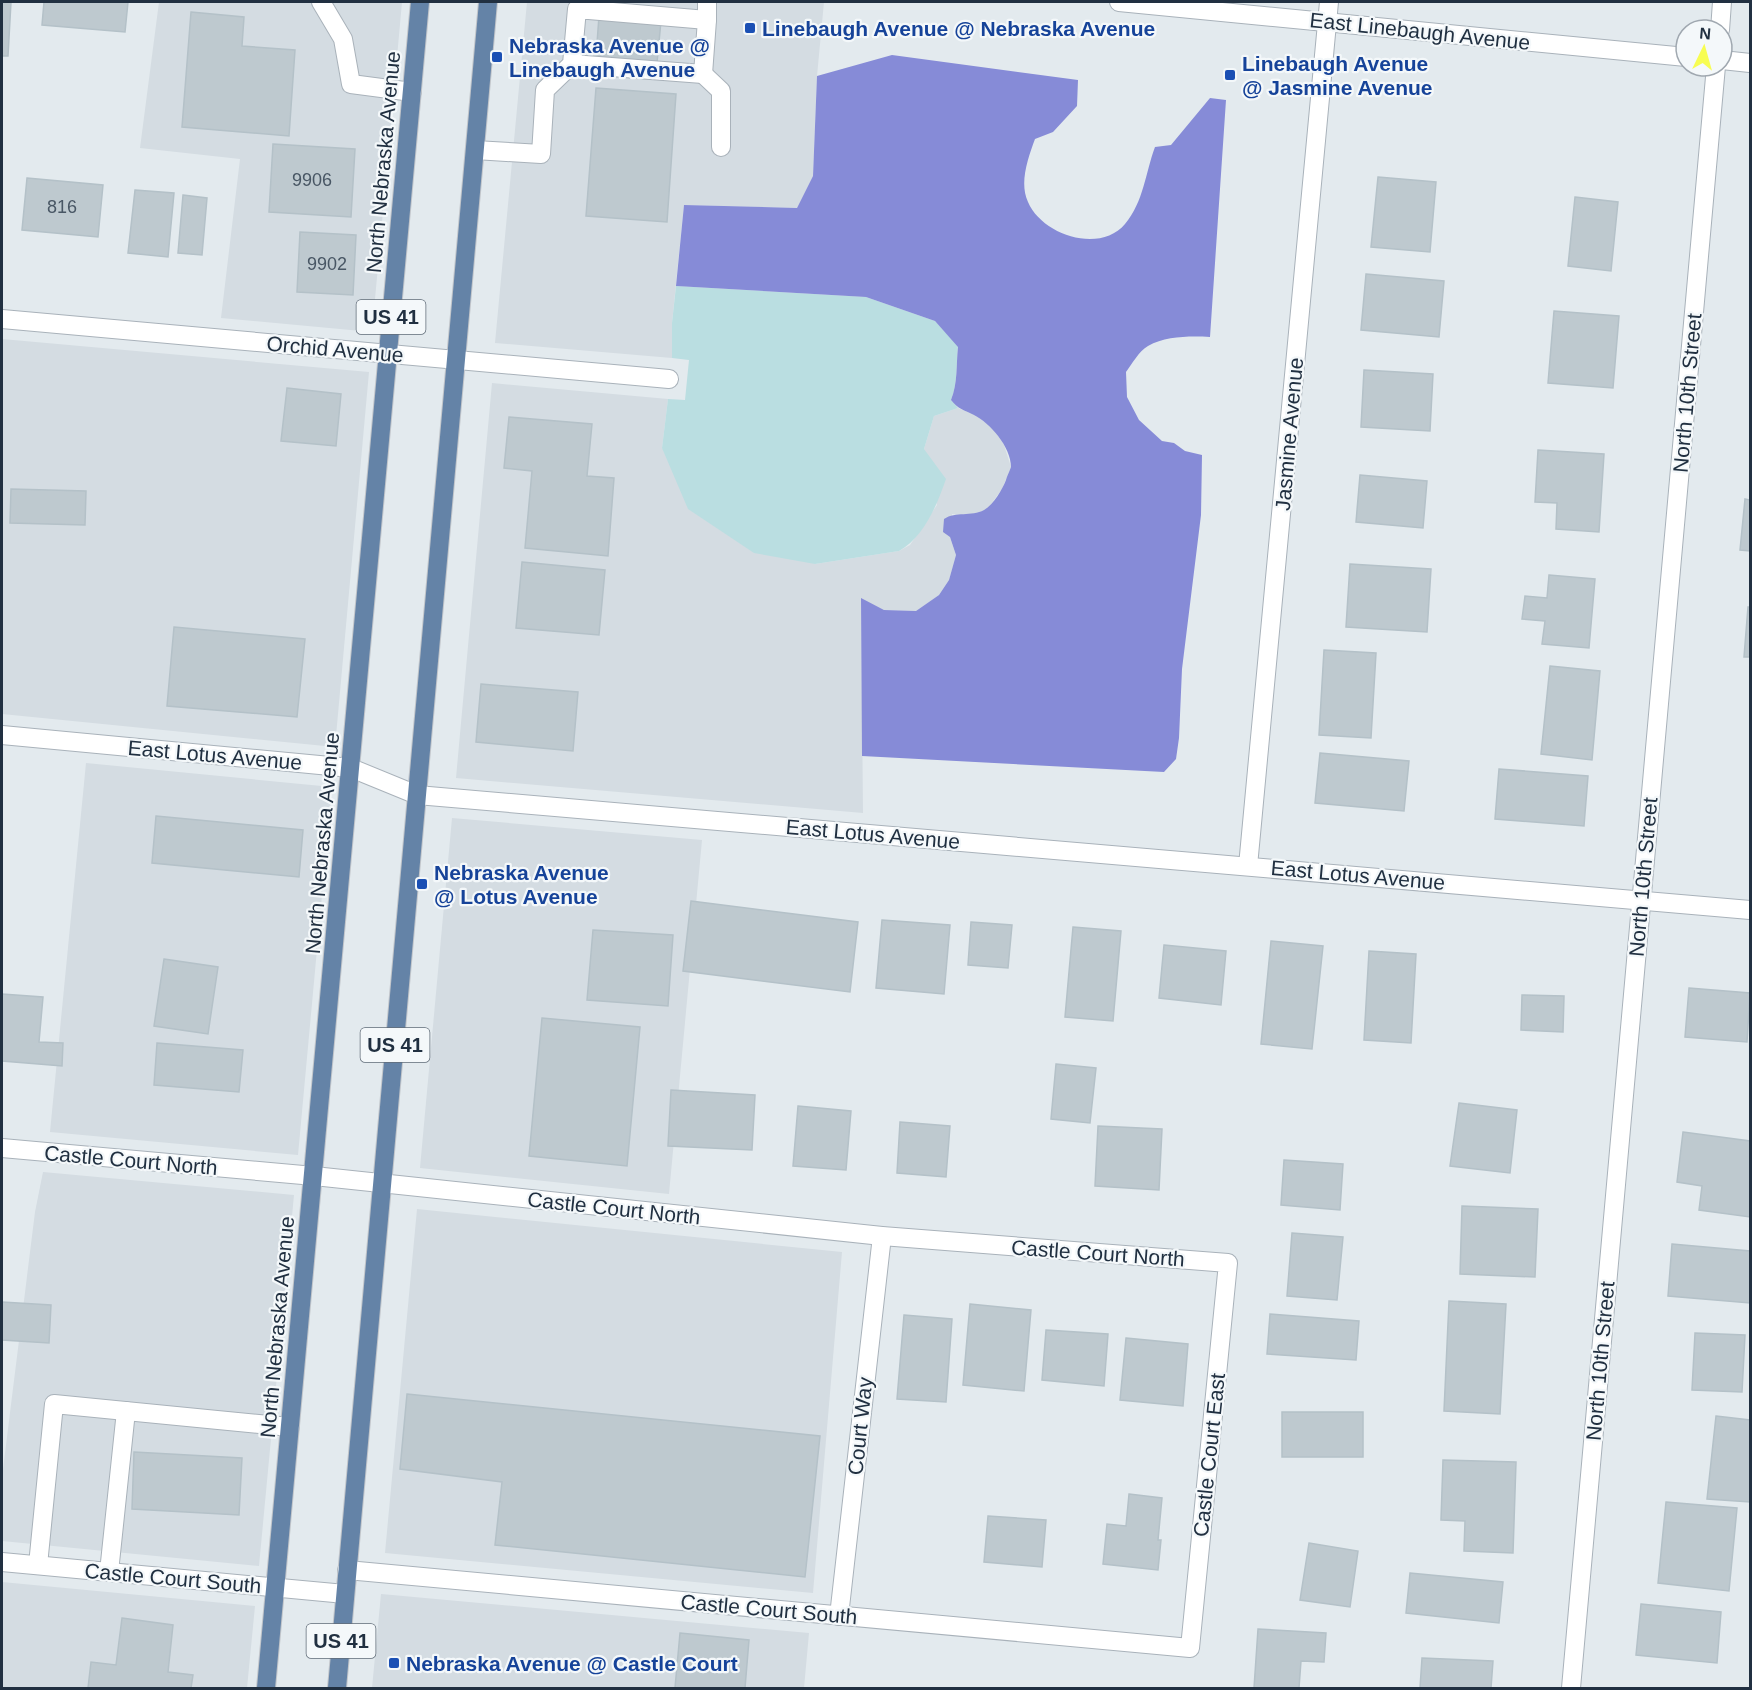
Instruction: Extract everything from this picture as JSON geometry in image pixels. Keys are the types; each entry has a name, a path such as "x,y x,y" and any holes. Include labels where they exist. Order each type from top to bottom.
{"main road":[{"name":"North Nebraska Avenue","path":"266,1689 420,2"},
{"name":"US 41","path":"337,1689 488,2"}],"street":[{"path":"321,2 343,39 351,84 412,92"},
{"name":"East Linebaugh Avenue","path":"1119,2 1674,56"},
{"name":"Jasmine Avenue","path":"1248,866 1329,2"},
{"path":"1721,18 1722,2"},
{"path":"475,150 541,154 545,90 572,64 578,9 707,11 703,74"},
{"path":"1734,61 1750,63"},
{"path":"572,64 703,74 721,91 721,147"},
{"name":"North 10th Street","path":"1571,1689 1715,78"},
{"name":"Orchid Avenue","path":"2,319 669,378"},
{"name":"East Lotus Avenue","path":"2,735 351,768 417,795 1750,910"},
{"name":"Castle Court North","path":"2,1148 314,1176 882,1236 1228,1263"},
{"name":"Court Way","path":"839,1616 882,1236"},
{"name":"Castle Court East","path":"1190,1648 1228,1263"},
{"path":"38,1565 54,1404 290,1427"},
{"path":"109,1572 126,1411"},
{"name":"Castle Court South","path":"2,1562 345,1594"},
{"name":"Castle Court South","path":"347,1570 1190,1648"}],"shaded area":[{"path":"159,2 402,2 372,332 221,318 240,159 140,148"},
{"path":"527,2 824,2 817,76 813,176 797,208 684,205 672,323 672,358 495,343"},
{"path":"676,286 866,297 935,321 958,346 956,380 951,400 958,408 934,416 924,449 946,479 928,520 916,538 899,551 815,564 754,553 688,509 662,448 668,399 685,400 689,360 672,358 672,323"},
{"path":"2,339 369,372 335,747 2,714"},
{"path":"492,383 668,399 662,448 815,564 899,551 910,545 937,505 924,449 934,416 958,408 975,415 993,428 1004,445 1011,467 1002,489 989,507 967,516 952,514 950,537 956,555 949,580 939,595 916,611 884,610 861,599 863,813 456,778"},
{"path":"86,763 332,787 298,1155 50,1132"},
{"path":"452,818 702,840 669,1194 420,1168"},
{"path":"43,1172 294,1195 259,1566 2,1541 2,1477 35,1212"},
{"path":"417,1209 842,1252 813,1593 385,1553"},
{"path":"2,1582 255,1606 247,1688 2,1688"},
{"path":"381,1594 809,1633 804,1688 372,1688"}],"water":[{"path":"892,55 1078,80 1077,106 1053,132 1035,139 1024,179 1025,195 1035,214 1046,224 1072,237 1101,238 1114,233 1125,224 1140,197 1155,147 1171,145 1210,98 1226,100 1210,337 1178,337 1162,340 1142,351 1126,372 1127,397 1139,420 1162,441 1174,443 1185,451 1202,455 1201,515 1182,669 1179,738 1176,759 1164,772 862,756 861,598 884,610 916,611 939,595 949,580 956,555 950,537 943,532 944,519 953,515 979,512 991,504 1002,488 1011,467 1010,459 1004,444 987,424 951,400 956,381 958,347 935,321 866,297 676,286 684,205 797,208 813,176 817,76"}],"building":[{"path":"2,2 11,2 8,56 2,56"},
{"path":"44,2 128,2 125,32 42,25"},
{"path":"191,12 244,17 242,46 295,50 289,136 182,127"},
{"path":"599,16 661,21 657,63 596,57"},
{"path":"596,88 676,94 667,222 586,216"},
{"path":"273,144 355,149 351,217 269,212"},
{"path":"1378,177 1436,182 1430,252 1371,247"},
{"path":"27,178 103,185 98,237 22,230"},
{"path":"135,190 174,193 168,257 128,253"},
{"path":"183,195 207,198 202,255 178,253"},
{"path":"1575,197 1618,202 1611,271 1568,266"},
{"path":"300,232 356,235 353,295 297,292"},
{"path":"1366,274 1444,281 1439,337 1361,330"},
{"path":"1554,311 1619,316 1613,388 1548,383"},
{"path":"1364,370 1433,374 1430,431 1361,427"},
{"path":"287,388 341,394 336,446 281,441"},
{"path":"509,417 592,424 587,476 614,478 608,556 525,548 532,471 504,468"},
{"path":"1538,450 1604,454 1599,532 1556,529 1557,503 1535,502"},
{"path":"1360,475 1427,481 1423,528 1356,522"},
{"path":"11,489 86,491 85,525 10,523"},
{"path":"1745,499 1750,500 1750,551 1740,550"},
{"path":"522,562 605,570 599,635 516,628"},
{"path":"1350,564 1431,569 1427,632 1346,627"},
{"path":"1549,575 1595,579 1589,648 1542,644 1545,621 1522,619 1525,596 1547,598"},
{"path":"1748,607 1750,607 1750,657 1744,657"},
{"path":"174,627 305,639 297,717 167,706"},
{"path":"1324,650 1376,653 1371,738 1319,735"},
{"path":"1550,666 1600,671 1592,760 1541,754"},
{"path":"481,684 578,692 573,751 476,742"},
{"path":"1320,753 1409,761 1404,811 1315,803"},
{"path":"1499,769 1588,776 1584,826 1495,819"},
{"path":"156,816 303,830 299,877 152,863"},
{"path":"691,901 858,922 850,992 683,971"},
{"path":"882,920 950,925 944,994 876,988"},
{"path":"971,922 1012,925 1008,968 968,965"},
{"path":"1073,927 1121,931 1113,1021 1065,1017"},
{"path":"593,930 673,935 668,1006 587,1000"},
{"path":"1271,941 1323,946 1312,1049 1261,1044"},
{"path":"1164,945 1226,951 1221,1005 1159,998"},
{"path":"1369,951 1416,954 1411,1043 1364,1040"},
{"path":"164,959 218,967 208,1034 154,1026"},
{"path":"1689,988 1750,993 1747,1042 1685,1037"},
{"path":"2,994 43,997 39,1042 63,1043 62,1066 2,1061"},
{"path":"1522,995 1564,996 1563,1032 1521,1030"},
{"path":"542,1018 640,1027 627,1166 529,1156"},
{"path":"157,1043 243,1050 239,1092 154,1085"},
{"path":"1056,1064 1096,1068 1090,1123 1051,1119"},
{"path":"671,1090 755,1095 752,1150 668,1146"},
{"path":"1459,1103 1517,1110 1510,1173 1450,1166"},
{"path":"798,1106 851,1111 846,1170 793,1166"},
{"path":"900,1122 950,1126 946,1177 897,1173"},
{"path":"1098,1126 1162,1129 1159,1190 1095,1186"},
{"path":"1683,1132 1750,1141 1750,1217 1699,1210 1702,1186 1677,1182"},
{"path":"1284,1160 1343,1164 1340,1210 1281,1205"},
{"path":"1462,1206 1538,1209 1535,1277 1460,1274"},
{"path":"1292,1233 1343,1237 1337,1300 1287,1296"},
{"path":"1672,1244 1750,1251 1750,1303 1668,1296"},
{"path":"1449,1301 1506,1304 1500,1414 1444,1411"},
{"path":"2,1302 51,1305 49,1343 2,1340"},
{"path":"970,1304 1031,1310 1024,1391 963,1385"},
{"path":"1270,1314 1359,1321 1356,1360 1267,1354"},
{"path":"904,1315 952,1319 946,1402 897,1399"},
{"path":"1046,1330 1108,1334 1104,1386 1042,1380"},
{"path":"1695,1333 1745,1335 1742,1392 1692,1390"},
{"path":"1126,1338 1188,1344 1183,1406 1120,1400"},
{"path":"407,1394 820,1436 805,1577 495,1545 502,1482 400,1469"},
{"path":"1282,1412 1363,1412 1363,1457 1282,1457"},
{"path":"1716,1416 1750,1420 1750,1502 1707,1499"},
{"path":"134,1452 242,1458 239,1515 132,1509"},
{"path":"1443,1460 1516,1462 1513,1553 1464,1551 1465,1521 1441,1520"},
{"path":"1129,1494 1162,1498 1158,1570 1103,1564 1107,1524 1126,1526"},
{"path":"1666,1502 1737,1508 1729,1591 1658,1583"},
{"path":"988,1516 1046,1520 1042,1567 984,1562"},
{"path":"1309,1543 1358,1551 1350,1607 1300,1600"},
{"path":"1410,1573 1503,1582 1499,1623 1406,1613"},
{"path":"1641,1604 1721,1612 1717,1663 1636,1655"},
{"path":"122,1618 173,1625 168,1672 193,1675 191,1688 88,1688 91,1662 116,1665"},
{"path":"1258,1629 1326,1633 1324,1662 1301,1661 1299,1688 1254,1688"},
{"path":"680,1633 749,1640 745,1688 675,1688"},
{"path":"1422,1658 1493,1661 1491,1688 1420,1688"}],"place":[{"name":"Linebaugh Avenue @ Nebraska Avenue","path":"750,28"},
{"name":"Nebraska Avenue @ Linebaugh Avenue","path":"497,57"},
{"name":"Linebaugh Avenue @ Jasmine Avenue","path":"1230,75"},
{"name":"Nebraska Avenue @ Lotus Avenue","path":"422,884"},
{"name":"Nebraska Avenue @ Castle Court","path":"394,1663"}]}
